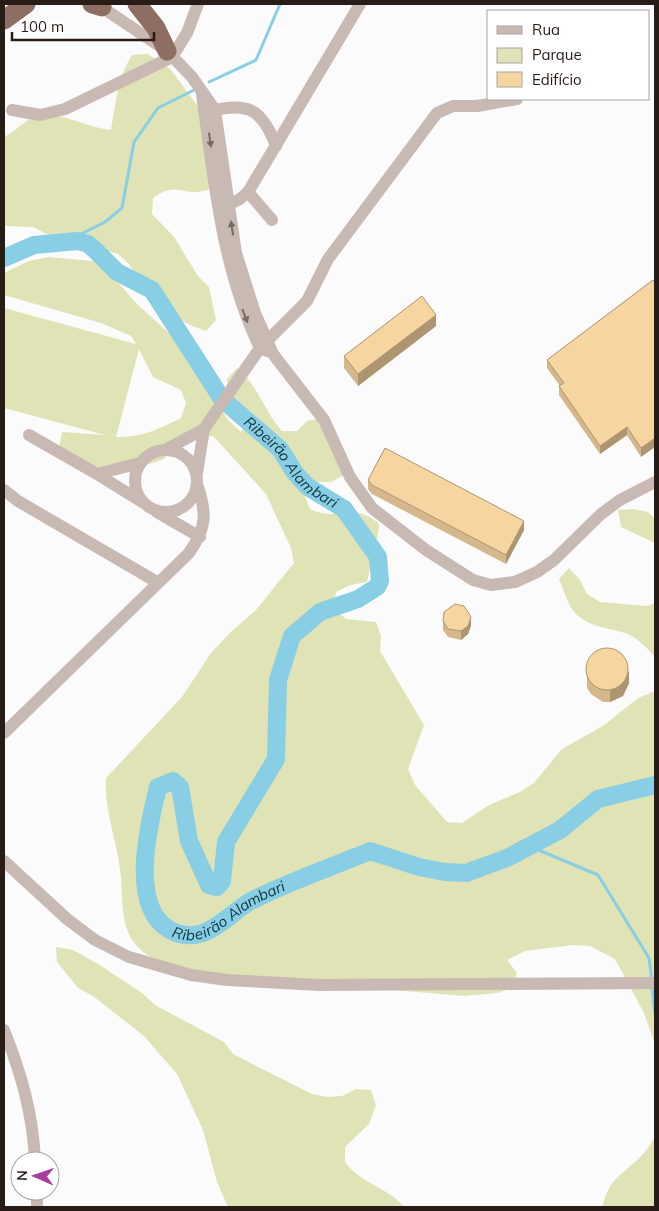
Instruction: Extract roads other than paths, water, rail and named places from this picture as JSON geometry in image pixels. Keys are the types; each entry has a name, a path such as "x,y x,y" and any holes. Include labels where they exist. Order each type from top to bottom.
{"highway":[{"path":"4,20 26,4"},
{"path":"137,4 156,28 170,54"}],"street":[{"path":"12,110 40,115 59,111 170,54 187,33 198,4"},
{"path":"228,205 240,200 248,192 360,4"},
{"path":"97,5 170,54 202,92 210,112 236,252 264,345"},
{"path":"207,426 167,449 147,455 140,463 136,471 135,488 149,507 166,512 182,508 194,496 207,426 264,345 306,301 328,259 437,112 453,106 478,106 511,100"},
{"path":"210,112 243,108 258,113 270,130 276,146"},
{"path":"210,112 226,256 245,318 264,345 324,420 350,477 372,508 426,550 473,580 491,585 515,582 537,572 554,560 601,514 620,500 655,482"},
{"path":"248,192 272,220"},
{"path":"29,435 200,537"},
{"path":"4,733 157,582 179,564 200,537 204,520 204,504 197,479 186,456 167,449"},
{"path":"97,474 140,463"},
{"path":"4,490 18,501 157,582"},
{"path":"4,861 67,919 95,940 129,957 191,974 227,980 319,985 649,984"},
{"path":"4,1030 22,1078 29,1105 35,1151"}],"waterway":[{"path":"209,82 256,60 280,4"},
{"path":"65,242 105,222 122,208 134,142 158,108 194,90"},
{"name":"Ribeirão Alambari","path":"4,258 34,245 78,241 88,244 117,272 152,290 222,399 280,449 295,473 308,487 344,509 378,557 380,581 377,587 358,599 320,612 292,636 278,680 276,759 226,842 222,881 217,887 209,885 189,841 180,787 173,781 158,787 147,842 145,884 149,903 157,919 170,930 186,935 203,933 215,927 251,901 265,894 370,851 419,867 445,872 466,873 507,858 560,830 598,799 655,785"},
{"path":"529,846 598,875 649,958 652,981"},
{"path":"652,987 655,1014"}]}
